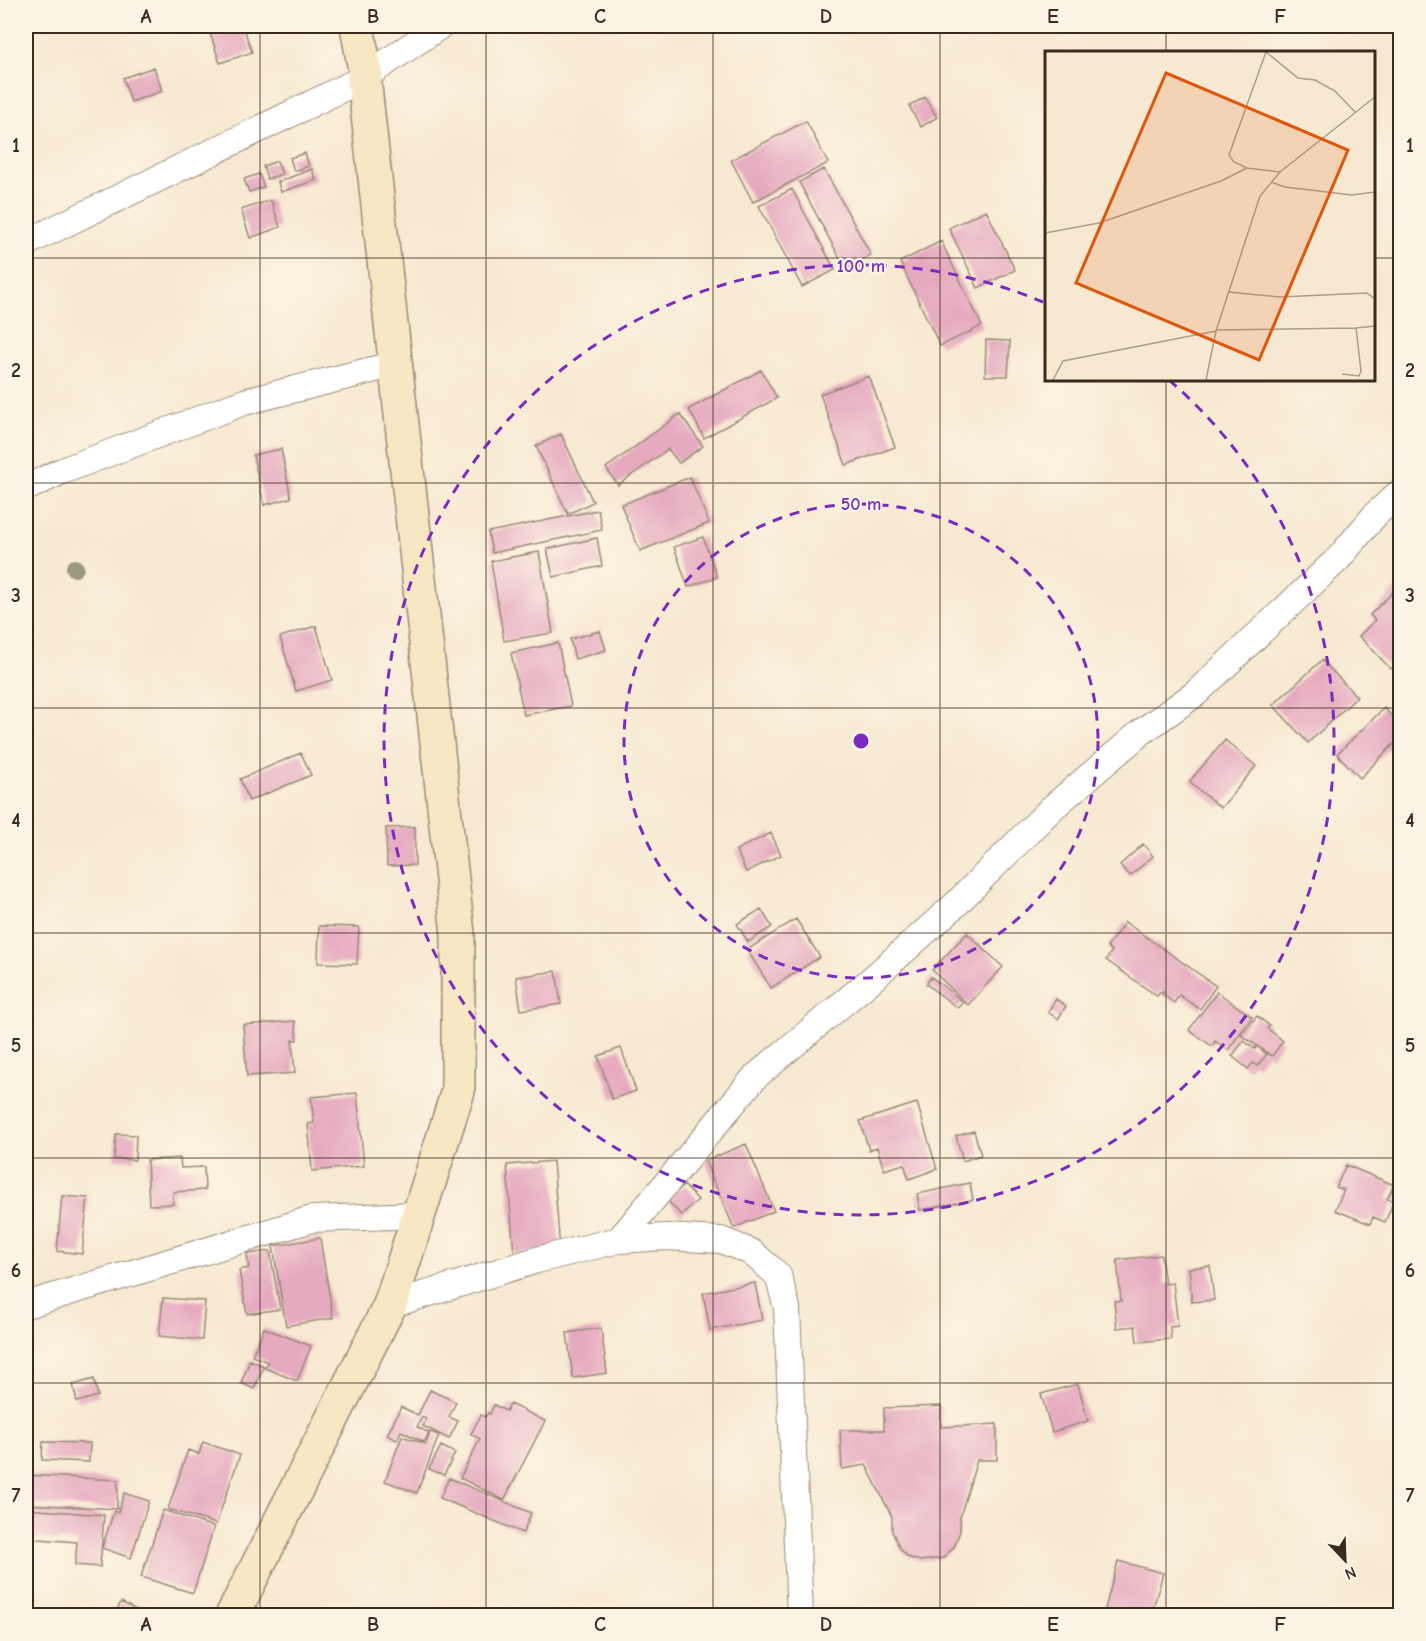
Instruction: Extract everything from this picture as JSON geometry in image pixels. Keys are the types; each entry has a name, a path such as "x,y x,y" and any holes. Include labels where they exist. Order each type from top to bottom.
{"street":[{"path":"232,1616 390,1305 458,1091 458,934 365,77 357,26"},
{"path":"26,243 365,77 440,26"},
{"path":"26,488 62,471 244,402 396,364"},
{"path":"620,1240 755,1077 871,980 955,905 1052,808 1140,733 1195,694 1339,558 1376,514 1401,492"},
{"path":"26,1305 312,1219 420,1215"},
{"path":"390,1305 537,1260 620,1240 666,1237 721,1240 751,1252 778,1275 787,1308 800,1616"}],"building":[{"path":"243,26 252,52 220,63 208,27"},
{"path":"154,67 162,91 131,102 123,78"},
{"path":"925,97 937,117 921,127 909,106"},
{"path":"806,121 828,163 753,202 731,160"},
{"path":"305,153 309,166 294,171 290,158"},
{"path":"277,161 282,174 267,179 263,166"},
{"path":"312,169 316,180 281,192 278,182"},
{"path":"824,169 871,255 845,268 799,182"},
{"path":"259,174 264,187 249,192 244,179"},
{"path":"792,189 835,270 802,287 759,206"},
{"path":"271,200 280,227 250,238 241,210"},
{"path":"986,210 1015,270 978,288 949,228"},
{"path":"941,241 982,326 940,346 900,262"},
{"path":"986,340 1010,341 1008,376 985,376"},
{"path":"761,370 777,398 704,438 689,409"},
{"path":"869,376 895,447 846,465 820,394"},
{"path":"680,414 703,446 679,463 668,449 618,485 606,468"},
{"path":"561,434 593,502 568,514 536,446"},
{"path":"281,449 291,498 264,505 253,455"},
{"path":"690,477 709,523 640,551 621,505"},
{"path":"598,510 602,530 492,553 488,532"},
{"path":"703,537 717,577 688,587 674,547"},
{"path":"597,538 602,566 553,577 547,549"},
{"path":"539,552 553,633 504,641 491,561"},
{"path":"1399,586 1400,660 1391,669 1359,636 1375,620 1370,615"},
{"path":"316,626 332,680 296,691 280,637"},
{"path":"600,631 606,650 575,659 570,639"},
{"path":"558,643 571,706 524,715 511,653"},
{"path":"1322,660 1357,697 1308,743 1273,705"},
{"path":"1384,708 1400,724 1400,738 1360,778 1337,754"},
{"path":"1225,740 1256,766 1221,808 1189,782"},
{"path":"301,753 311,775 249,801 240,779"},
{"path":"415,827 415,865 387,866 386,828"},
{"path":"771,833 781,855 746,872 736,850"},
{"path":"1143,844 1153,856 1130,876 1120,865"},
{"path":"761,909 772,927 748,942 737,924"},
{"path":"796,919 820,957 771,988 747,950"},
{"path":"1125,922 1216,986 1200,1009 1179,995 1174,1003 1162,994 1164,992 1162,991 1157,996 1106,960 1112,951 1107,947"},
{"path":"319,926 359,927 357,964 318,963"},
{"path":"967,933 1003,967 968,1005 932,970"},
{"path":"556,971 561,1004 521,1010 516,977"},
{"path":"931,977 963,1002 958,1008 926,984"},
{"path":"1217,992 1252,1017 1228,1050 1215,1041 1212,1046 1189,1030"},
{"path":"1056,999 1066,1006 1058,1019 1048,1012"},
{"path":"1257,1016 1270,1026 1267,1028 1283,1041 1272,1056 1241,1035"},
{"path":"295,1021 297,1040 292,1040 295,1073 247,1076 243,1025"},
{"path":"1244,1041 1255,1049 1257,1046 1267,1054 1257,1066 1253,1063 1248,1069 1232,1056"},
{"path":"621,1048 636,1091 612,1099 598,1056"},
{"path":"357,1093 364,1166 312,1171 308,1124 314,1123 311,1097"},
{"path":"917,1103 937,1169 909,1179 904,1164 884,1170 877,1147 869,1150 860,1121"},
{"path":"974,1131 981,1155 963,1161 956,1136"},
{"path":"116,1134 136,1135 135,1160 114,1159"},
{"path":"746,1144 774,1211 734,1228 705,1161"},
{"path":"180,1158 181,1168 204,1167 205,1190 173,1192 173,1204 149,1205 147,1160"},
{"path":"553,1161 560,1250 514,1254 507,1165"},
{"path":"1346,1165 1394,1185 1387,1199 1394,1201 1385,1222 1373,1217 1370,1224 1335,1210 1344,1190 1336,1187"},
{"path":"970,1183 973,1200 920,1210 917,1194"},
{"path":"1400,1183 1400,1213 1395,1210 1399,1201 1394,1199"},
{"path":"684,1185 698,1200 681,1215 667,1200"},
{"path":"62,1196 88,1198 82,1254 57,1251"},
{"path":"320,1238 333,1318 286,1326 273,1246"},
{"path":"270,1251 280,1309 247,1314 239,1270 249,1268 247,1254"},
{"path":"1161,1255 1165,1284 1173,1283 1178,1326 1170,1327 1171,1339 1137,1342 1135,1326 1117,1328 1114,1301 1121,1301 1117,1260"},
{"path":"1210,1266 1214,1300 1192,1302 1189,1268"},
{"path":"755,1283 762,1320 710,1330 703,1293"},
{"path":"163,1298 205,1301 202,1340 159,1336"},
{"path":"264,1328 311,1346 297,1381 265,1368 268,1362 252,1356"},
{"path":"601,1328 607,1373 573,1378 567,1333"},
{"path":"250,1360 264,1366 254,1389 241,1383"},
{"path":"94,1379 98,1396 77,1402 73,1385"},
{"path":"1078,1384 1088,1421 1052,1432 1041,1394"},
{"path":"430,1390 456,1402 449,1417 458,1421 449,1439 423,1426 426,1419 422,1417 417,1427 429,1433 424,1442 401,1431 397,1440 387,1435 401,1407 418,1415"},
{"path":"510,1404 545,1421 504,1500 460,1478 480,1439 471,1434 481,1415 485,1417 488,1413 490,1414 494,1405 506,1411"},
{"path":"941,1406 941,1427 997,1424 997,1460 977,1460 960,1517 960,1531 954,1547 943,1558 920,1561 908,1557 900,1549 892,1531 892,1517 866,1465 842,1469 840,1430 884,1430 884,1408"},
{"path":"430,1432 439,1435 417,1493 385,1481 402,1436 426,1444"},
{"path":"43,1442 90,1443 89,1462 42,1460"},
{"path":"203,1442 240,1455 216,1524 168,1509 188,1450 199,1454"},
{"path":"441,1446 455,1453 444,1475 429,1469"},
{"path":"26,1475 118,1480 117,1509 26,1504"},
{"path":"449,1478 531,1513 523,1533 440,1498"},
{"path":"124,1493 149,1501 131,1558 102,1548 114,1511 118,1513"},
{"path":"26,1509 104,1515 100,1567 75,1565 77,1542 26,1538"},
{"path":"163,1510 214,1527 193,1593 141,1577"},
{"path":"1118,1561 1163,1573 1151,1616 1103,1616"},
{"path":"121,1602 147,1616 114,1616"}]}
